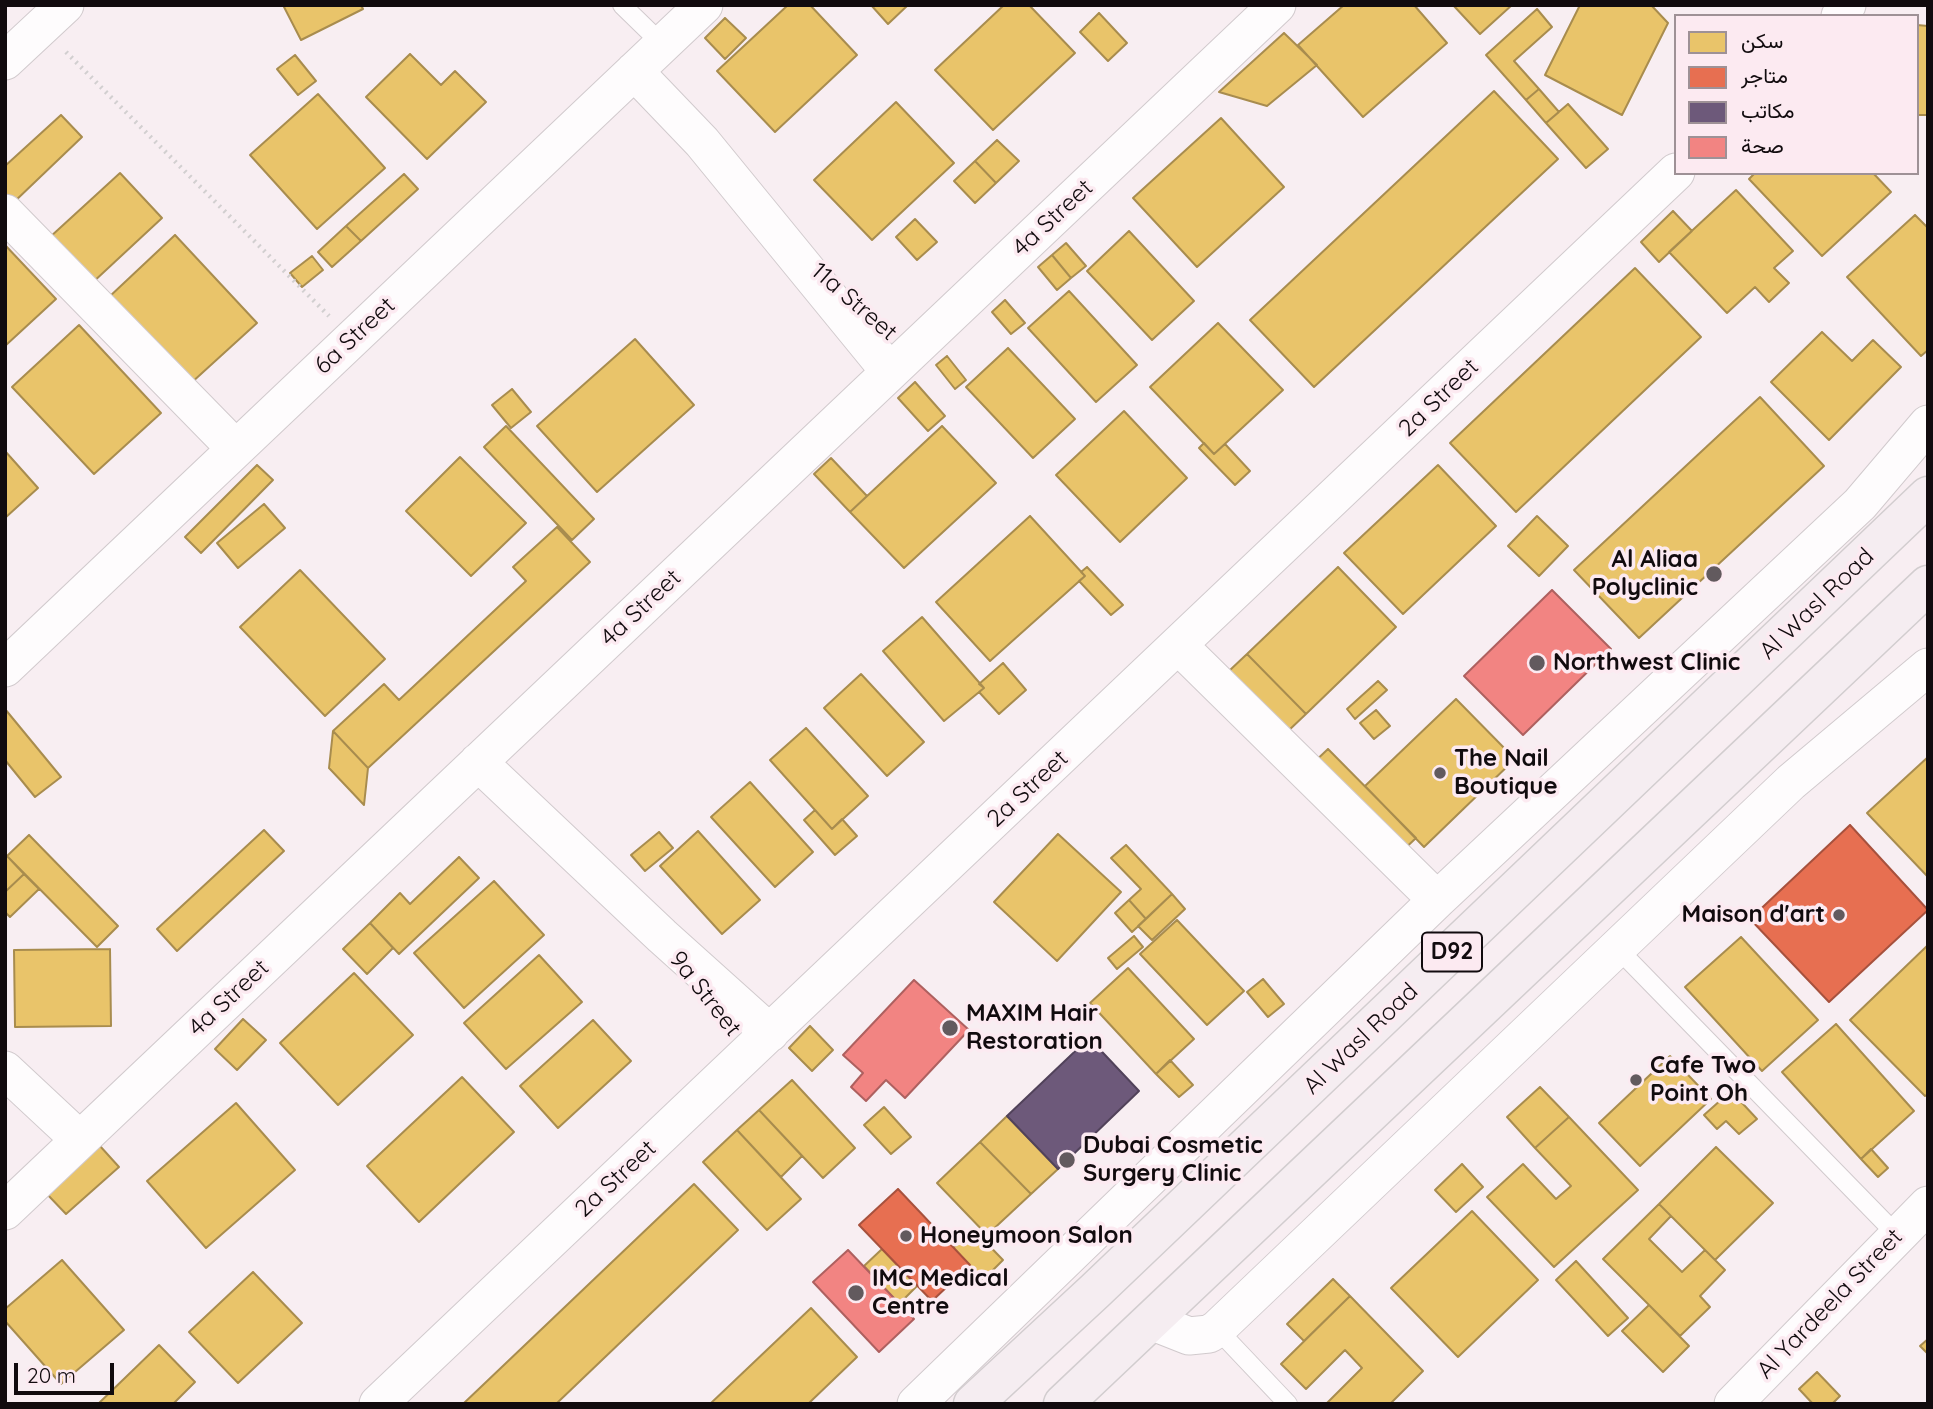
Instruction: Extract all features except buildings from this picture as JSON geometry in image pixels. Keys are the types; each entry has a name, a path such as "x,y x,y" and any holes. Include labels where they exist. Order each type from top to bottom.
{"main road":[{"name":"Al Wasl Road","path":"973,1404 1146,1243 1928,496"},
{"name":"D92","path":"1063,1404 1928,585"}],"street":[{"name":"6a Street","path":"5,668 704,5"},
{"name":"4a Street","path":"5,1211 1277,5"},
{"path":"5,61 53,16"},
{"name":"11a Street","path":"625,81 702,142 730,181 796,254 833,305 901,362"},
{"name":"2a Street","path":"378,1404 1674,174"},
{"path":"5,213 236,449"},
{"path":"916,1404 1437,900 1860,504 1928,424"},
{"path":"1179,646 1437,900"},
{"path":"1152,1321 1189,1336 1209,1334 1217,1329 1816,759 1928,667"},
{"name":"9a Street","path":"490,751 577,852 662,936 760,1042"},
{"path":"5,1070 71,1149"},
{"path":"5,1091 71,1149"},
{"name":"Al Yardeela Street","path":"1733,1404 1928,1205"}],"lane":[{"path":"622,5 663,45"},
{"path":"1616,947 1897,1235"},
{"path":"1217,1329 1288,1404"}],"path":[{"path":"53,16 352,339"}],"place":[{"name":"Al Aliaa Polyclinic","path":"1714,574"},
{"name":"Northwest Clinic","path":"1537,663"},
{"name":"The Nail Boutique","path":"1440,773"},
{"name":"Maison d'art","path":"1839,915"},
{"name":"MAXIM Hair Restoration","path":"950,1028"},
{"name":"Cafe Two Point Oh","path":"1636,1080"},
{"name":"Dubai Cosmetic Surgery Clinic","path":"1067,1160"},
{"name":"Honeymoon Salon","path":"906,1236"},
{"name":"IMC Medical Centre","path":"856,1293"}]}
